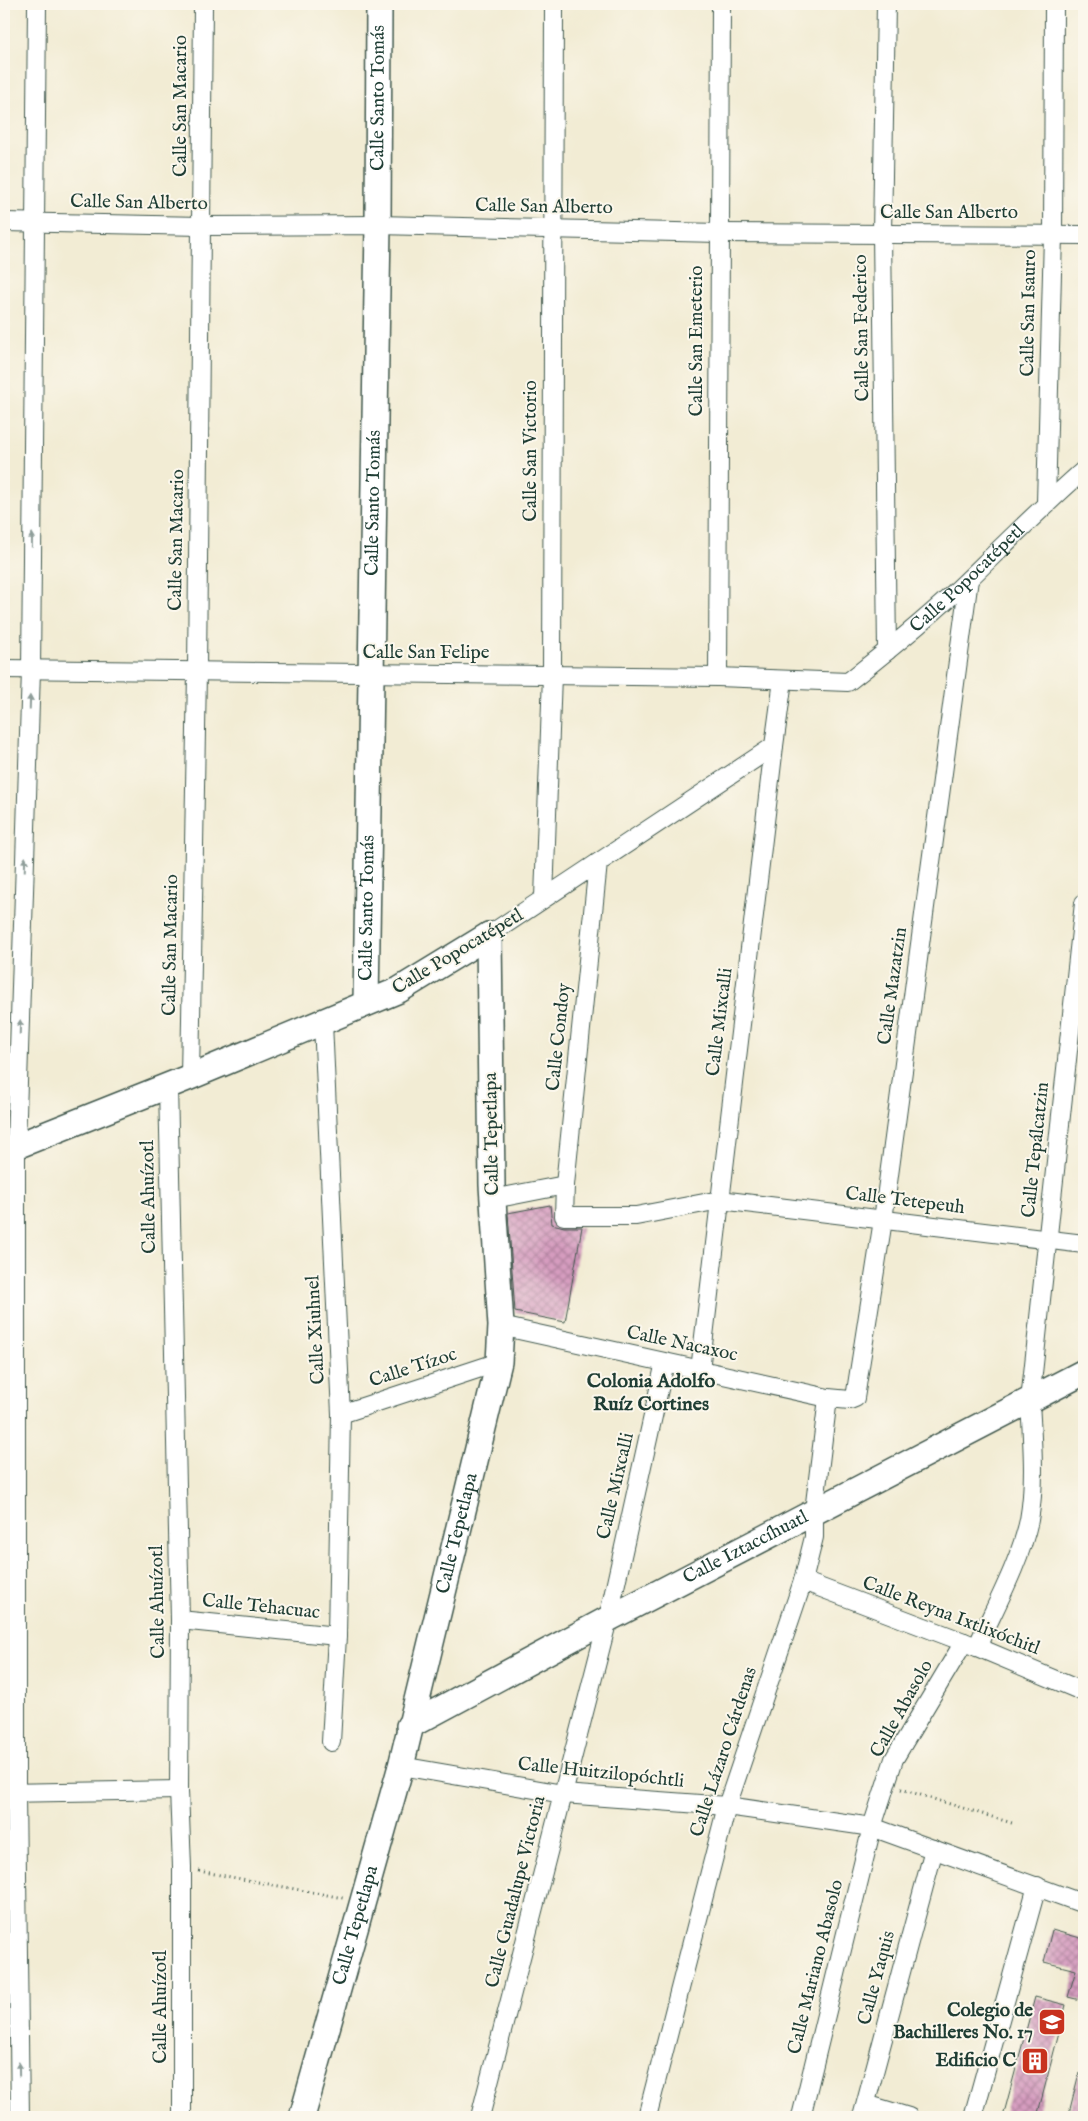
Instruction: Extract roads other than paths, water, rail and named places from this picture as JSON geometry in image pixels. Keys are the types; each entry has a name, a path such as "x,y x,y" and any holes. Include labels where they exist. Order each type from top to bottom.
{"street":[{"path":"20,2117 10,1793 8,1146 31,670 37,4"},
{"name":"Calle San Macario","path":"179,1082 197,672 203,4"},
{"name":"Calle Santo Tomás","path":"366,1003 378,225 379,4"},
{"name":"Calle San Victorio","path":"544,898 552,675 554,4"},
{"name":"Calle San Emeterio","path":"718,677 721,4"},
{"name":"Calle San Federico","path":"886,4 882,233 888,651"},
{"name":"Calle San Isauro","path":"1046,503 1053,235 1054,4"},
{"name":"Calle San Alberto","path":"4,222 202,226 378,225 719,233 1084,235"},
{"name":"Calle Popocatépetl","path":"848,682 888,651 969,579 1046,503 1084,470"},
{"name":"Calle Mazatzin","path":"855,1398 883,1220 969,579"},
{"name":"Calle San Felipe","path":"4,669 371,675 718,677 848,682"},
{"name":"Calle Mixcalli","path":"700,1370 783,680"},
{"name":"Calle Popocatépetl","path":"8,1146 179,1082 398,990 489,935 774,746"},
{"name":"Calle Condoy","path":"598,863 565,1185 564,1216 636,1216"},
{"name":"Calle Tepálcatzin","path":"971,1645 1017,1558 1029,1520 1033,1479 1030,1401 1047,1240 1078,1011 1084,904"},
{"name":"Calle Tepetlapa","path":"302,2117 401,1766 409,1726 499,1362 501,1326 493,1199 489,935"},
{"name":"Calle Xiuhnel","path":"323,1023 341,1414 337,1636 331,1742"},
{"name":"Calle Ahuízotl","path":"179,1082 179,1790 182,1867 182,2117"},
{"path":"493,1199 565,1185"},
{"name":"Calle Tetepeuh","path":"636,1216 720,1200 1084,1244"},
{"name":"Calle Nacaxoc","path":"501,1326 828,1398 850,1400 855,1398"},
{"name":"Calle Tízoc","path":"341,1414 499,1362"},
{"name":"Calle Mixcalli","path":"608,1619 665,1362"},
{"name":"Calle Iztaccíhuatl","path":"409,1726 608,1619 1084,1372"},
{"name":"Calle Lázaro Cárdenas","path":"647,2117 727,1806 803,1581 814,1537 814,1511 828,1398"},
{"name":"Calle Reyna Ixtlixóchitl","path":"803,1581 971,1645 1084,1692"},
{"name":"Calle Guadalupe Victoria","path":"480,2117 608,1619"},
{"name":"Calle Tehacuac","path":"180,1620 337,1636"},
{"name":"Calle Abasolo","path":"872,1827 894,1758 971,1645"},
{"name":"Calle Huitzilopóchtli","path":"401,1766 563,1794 727,1806 872,1827 1084,1904"},
{"path":"10,1793 179,1790"},
{"name":"Calle Mariano Abasolo","path":"801,2117 872,1827"},
{"name":"Calle Yaquis","path":"864,2111 934,1849"},
{"path":"973,2117 1037,1886"},
{"path":"864,2111 909,2117"}],"place":[{"name":"Colegio de Bachilleres No. 17","path":"1052,2022"},
{"name":"Edificio C","path":"1035,2061"}],"district":[{"name":"Colonia Adolfo Ruíz Cortines","path":"651,1392"}]}
